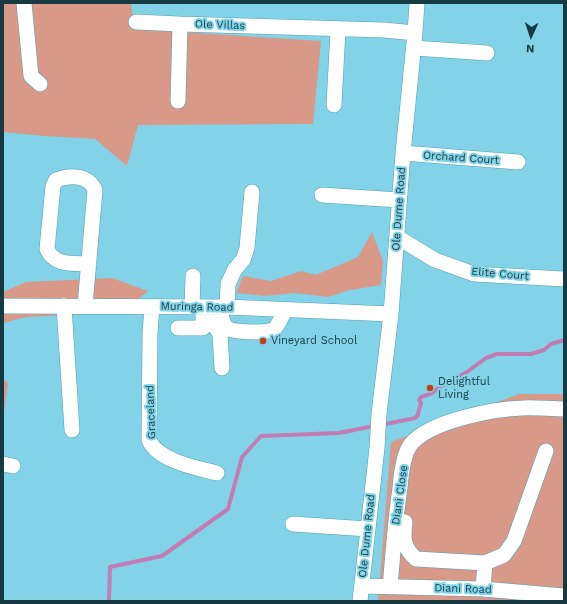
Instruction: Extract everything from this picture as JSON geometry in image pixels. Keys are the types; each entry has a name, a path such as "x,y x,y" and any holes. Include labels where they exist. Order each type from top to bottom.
{"street":[{"path":"24,3 31,76 40,84"},
{"name":"Ole Dume Road","path":"361,594 377,448 379,414 391,314 399,200 417,3"},
{"path":"136,22 180,24"},
{"name":"Ole Villas","path":"178,101 180,24 338,30 384,30 414,40 488,53"},
{"path":"334,105 338,30"},
{"name":"Orchard Court","path":"403,153 518,162"},
{"path":"85,306 89,264 95,190 93,185 88,180 82,178 64,177 56,180 53,186 47,250 54,259 60,262 89,264"},
{"path":"178,328 203,328 210,307 228,284 235,269 243,260 247,248 252,192"},
{"path":"322,195 399,200"},
{"name":"Elite Court","path":"397,237 435,260 474,274 564,279"},
{"path":"193,276 210,307 228,328 234,330 269,332 277,327 285,310"},
{"name":"Muringa Road","path":"3,306 210,307 391,314"},
{"path":"64,306 72,430"},
{"name":"Graceland","path":"152,307 150,333 149,440 155,449 183,464 217,473"},
{"path":"210,307 211,320 220,334 222,368"},
{"name":"Diani Close","path":"390,587 395,521 403,466 411,444 426,432 454,420 486,413 521,408 564,409"},
{"path":"413,459 403,538 408,551 416,559 486,564 504,555 514,541 546,451"},
{"path":"293,524 368,529"},
{"path":"483,589 486,564"},
{"name":"Diani Road","path":"361,594 390,587 483,589 564,596"}],"shaded area":[{"path":"3,3 131,3 135,29 321,41 313,124 138,125 127,166 95,139 3,132"},
{"path":"372,232 383,261 381,285 350,290 328,297 295,293 265,296 236,293 243,276 271,281 301,271 316,275 358,257"},
{"path":"112,278 148,291 123,312 26,317 3,323 3,292 26,282"},
{"path":"3,379 8,383 3,419"},
{"path":"519,394 564,394 564,601 378,601 391,442"}],"waterway":[{"path":"381,425 415,418 418,415 421,403 419,400 421,397 430,394 467,372 486,358 497,354 531,354 544,350 551,344 564,340"},
{"path":"109,601 110,567 162,556 228,509 242,457 261,436 339,433 374,426"}],"place":[{"name":"Vineyard School","path":"263,341"},
{"name":"Delightful Living","path":"430,388"}]}
